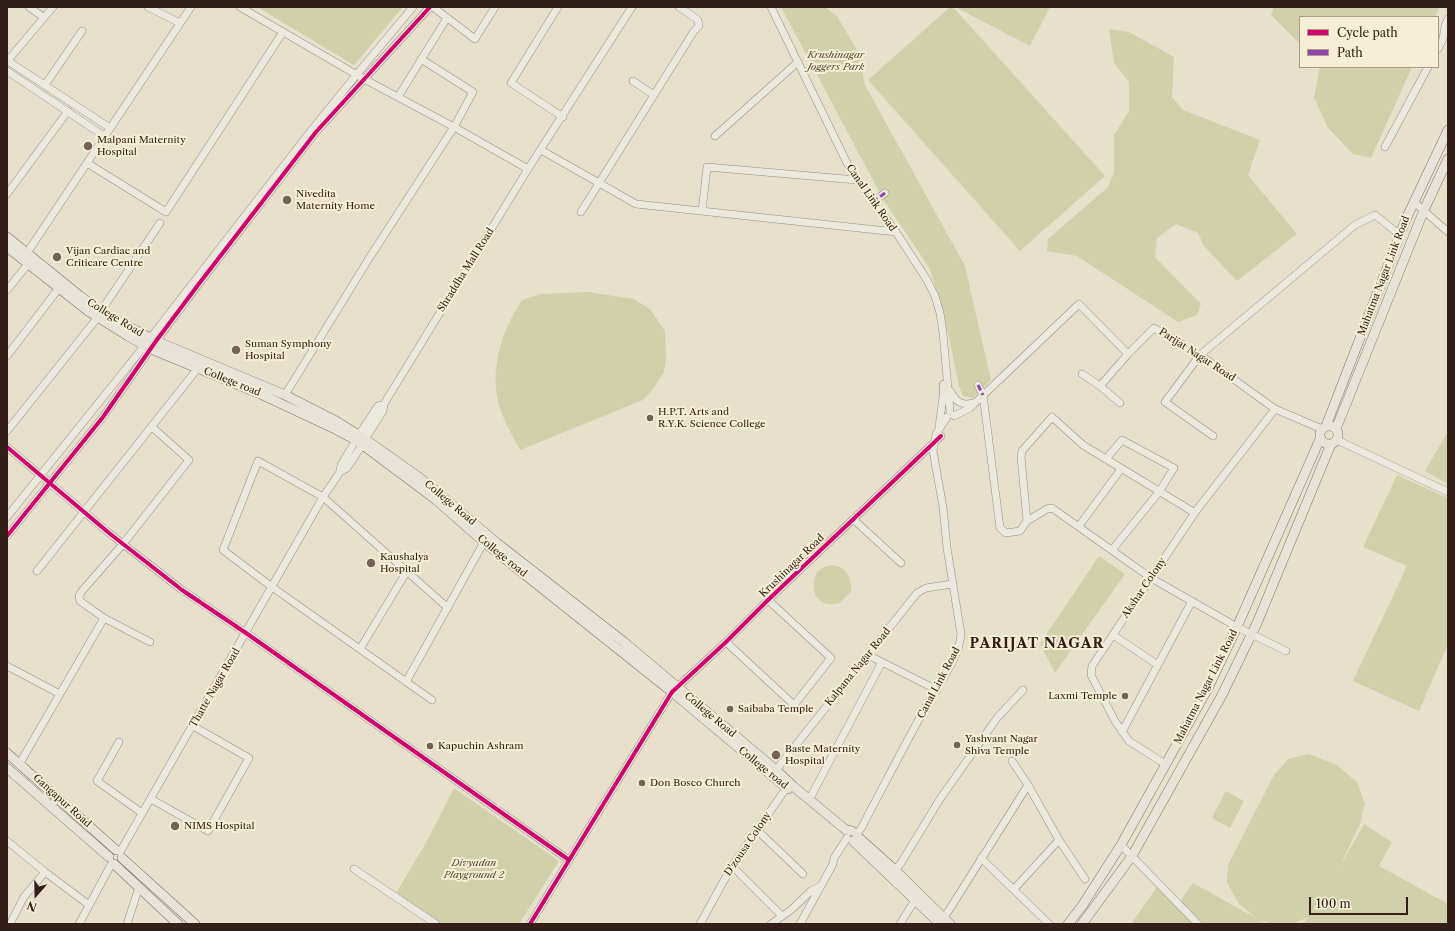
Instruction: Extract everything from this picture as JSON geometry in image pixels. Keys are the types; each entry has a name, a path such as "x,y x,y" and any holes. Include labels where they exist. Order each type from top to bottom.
{"main road":[{"name":"Mahatma Nagar Link Road","path":"1324,427 1414,202 1448,130"},
{"name":"Mahatma Nagar Link Road","path":"1336,429 1424,210 1448,159"},
{"name":"College Road","path":"7,237 100,314"},
{"name":"College road","path":"7,247 59,288 100,314 128,336 150,343 198,368 258,388 335,429 361,440 435,499 484,542 675,690 787,788 852,836 915,900 945,922"},
{"name":"College Road","path":"150,343 258,388 285,395 336,421 361,440 420,478 497,543 624,642 675,690 776,770 794,788 895,870 945,922"},
{"path":"1332,426 1336,429 1338,434 1334,442 1324,443 1320,439 1319,433 1324,427 1332,426"},
{"name":"Mahatma Nagar Link Road","path":"1068,924 1082,906 1121,845 1208,688 1320,439"},
{"name":"Mahatma Nagar Link Road","path":"1082,924 1132,856 1222,695 1251,634 1334,442"},
{"name":"Gangapur Road","path":"7,753 119,853 195,924"},
{"name":"Gangapur Road","path":"7,768 112,861 178,924"},
{"path":"112,861 120,862 119,853"}],"street":[{"path":"29,7 43,17"},
{"path":"8,64 43,17 53,7"},
{"path":"148,7 180,23"},
{"path":"27,253 191,7"},
{"path":"240,7 364,79 454,127 528,169"},
{"path":"7,536 103,417 150,343 356,74 413,7"},
{"path":"7,517 150,343 316,132 430,7"},
{"path":"433,7 474,39 495,7"},
{"path":"558,7 511,84 563,117"},
{"path":"632,7 542,150 636,204 896,232"},
{"path":"581,212 654,94 694,31 699,26 698,20 680,7"},
{"name":"Canal Link Road","path":"771,7 846,161 857,180 896,232 927,280 934,296 940,313 944,333 946,370 946,388 938,433 937,469"},
{"path":"398,97 447,18"},
{"path":"1439,47 1446,32 1448,19"},
{"path":"45,85 82,31"},
{"path":"87,163 166,212 284,32"},
{"path":"285,395 368,260 454,127 473,92 421,59"},
{"path":"715,136 798,62"},
{"path":"8,64 45,85 110,128"},
{"path":"8,64 68,111 104,136"},
{"path":"1385,147 1427,68"},
{"path":"633,81 654,94"},
{"path":"7,194 68,111"},
{"name":"Shraddha Mall Road","path":"340,472 347,468 378,406 384,404 528,169 542,150"},
{"path":"702,211 707,167 857,180"},
{"path":"873,202 885,193"},
{"path":"1414,202 1448,232"},
{"path":"1213,436 1165,402 1200,355 1354,225 1375,215 1400,236"},
{"path":"7,431 100,314 160,223"},
{"path":"7,290 28,264"},
{"path":"7,356 59,288"},
{"path":"946,388 950,415 971,404 983,395 1080,304 1128,354 1100,386"},
{"name":"Parijat Nagar Road","path":"1128,354 1154,328 1200,355 1275,409 1324,427"},
{"path":"37,571 83,511 198,368"},
{"path":"1082,374 1100,386 1120,403"},
{"path":"978,385 983,395 1000,528 1006,533 1020,531 1027,521 1047,509 1052,508 1151,578 1251,634 1286,650"},
{"path":"946,388 956,400 971,404"},
{"name":"Akshar Colony","path":"1165,764 1129,741 1122,732 1091,675 1092,666 1195,513 1275,409"},
{"name":"Canal Link Road","path":"800,924 833,864 839,859 852,836 862,827 955,656 960,644 961,634 952,584 943,507 933,451 938,433 950,415"},
{"path":"1027,521 1021,458 1022,451 1052,417 1083,445 1195,513"},
{"path":"150,642 104,618 80,601 79,596 123,544 189,460 152,427"},
{"path":"924,452 938,433"},
{"path":"1106,459 1122,440 1174,468 1159,492 1112,550"},
{"path":"1334,442 1448,492"},
{"path":"924,452 934,443"},
{"path":"7,447 123,544 182,590 246,633 569,860"},
{"name":"Krushinagar Road","path":"530,924 675,690 924,452"},
{"path":"432,700 272,587 224,550 258,461 323,497 448,608"},
{"path":"1079,526 1121,469"},
{"name":"Thatte Nagar Road","path":"119,853 323,497 340,472"},
{"path":"853,519 901,563"},
{"path":"406,682 484,542"},
{"path":"360,649 407,571"},
{"name":"Kalpana Nagar Road","path":"776,770 917,593 926,588 952,584"},
{"path":"726,642 794,705 831,658 768,600"},
{"path":"1122,732 1192,601"},
{"path":"20,763 104,618"},
{"path":"1113,634 1158,665"},
{"path":"868,655 936,690"},
{"path":"809,800 882,662"},
{"path":"7,666 60,694"},
{"path":"895,870 901,863 940,799 997,718 1023,690"},
{"path":"151,799 208,831 249,758 193,726"},
{"path":"119,742 96,781 142,813"},
{"path":"1012,761 1028,785 1059,840 1085,879"},
{"path":"945,922 981,858 1028,785"},
{"name":"D'zousa Colony","path":"700,924 732,866 787,788"},
{"path":"757,830 804,874"},
{"path":"1014,889 1059,840"},
{"path":"7,841 89,905"},
{"path":"1121,845 1198,924"},
{"path":"981,858 1050,924"},
{"path":"79,924 112,861"},
{"path":"732,866 782,916"},
{"path":"354,869 436,924"},
{"path":"10,924 24,897 45,872"},
{"path":"771,924 811,891 821,886"},
{"path":"127,924 139,888"},
{"path":"900,924 915,900"}],"green space":[{"path":"257,7 403,7 354,65"},
{"name":"Krushinagar Joggers Park","path":"781,7 825,7 837,16 858,52 865,85 965,266 991,380 973,398 963,396 959,386 948,333 930,269 883,199"},
{"path":"950,7 953,7 1105,176 1020,251 868,80"},
{"path":"955,7 1050,7 1030,46"},
{"path":"1274,7 1439,7 1435,16 1299,16 1299,43 1271,15"},
{"path":"1109,29 1129,32 1174,57 1172,97 1183,110 1260,140 1248,175 1297,234 1237,281 1204,246 1198,233 1176,224 1157,238 1155,257 1201,304 1197,315 1178,322 1077,256 1047,251 1048,239 1108,187 1114,172 1114,135 1129,111 1129,82 1114,63"},
{"path":"1320,68 1412,68 1371,158 1353,154 1328,128 1314,97"},
{"path":"588,292 634,299 650,309 665,331 666,359 664,372 654,388 643,400 520,450 502,414 496,385 498,355 507,326 522,300 541,294"},
{"path":"1448,431 1448,484 1425,471"},
{"path":"1397,475 1448,498 1448,644 1419,711 1353,681 1407,566 1363,547"},
{"path":"1099,556 1125,574 1055,673 1040,644"},
{"path":"831,565 841,568 847,573 852,590 840,603 834,604 824,603 820,600 814,589 817,572 824,567"},
{"path":"1309,754 1337,765 1357,782 1365,804 1360,824 1339,868 1364,824 1392,842 1379,866 1448,904 1448,924 1299,924 1305,922 1308,917 1293,924 1273,924 1261,920 1266,924 1131,924 1157,887 1177,906 1193,883 1256,918 1239,904 1227,883 1228,865 1274,775 1288,759"},
{"name":"Divyadan Playground 2","path":"454,788 559,861 519,924 439,924 395,895 427,841"},
{"path":"1226,791 1244,801 1230,828 1212,818"}],"marked path":[{"path":"873,202 885,193"},
{"path":"978,385 983,395"}],"cycle path":[{"path":"7,536 103,417 156,341 316,132 430,7"},
{"path":"530,924 672,692 941,436"},
{"path":"7,447 109,533 182,590 246,633 569,860"}],"place":[{"name":"Malpani Maternity Hospital","path":"88,146"},
{"name":"Nivedita Maternity Home","path":"287,200"},
{"name":"Vijan Cardiac and Criticare Centre","path":"57,257"},
{"name":"Suman Symphony Hospital","path":"236,350"},
{"name":"H.P.T. Arts and R.Y.K. Science College","path":"650,418"},
{"name":"Kaushalya Hospital","path":"371,563"},
{"name":"Laxmi Temple","path":"1125,696"},
{"name":"Saibaba Temple","path":"730,709"},
{"name":"Yashvant Nagar Shiva Temple","path":"957,745"},
{"name":"Kapuchin Ashram","path":"430,746"},
{"name":"Baste Maternity Hospital","path":"776,755"},
{"name":"Don Bosco Church","path":"642,783"},
{"name":"NIMS Hospital","path":"175,826"}],"district":[{"name":"PARIJAT NAGAR","path":"1037,644"}]}
